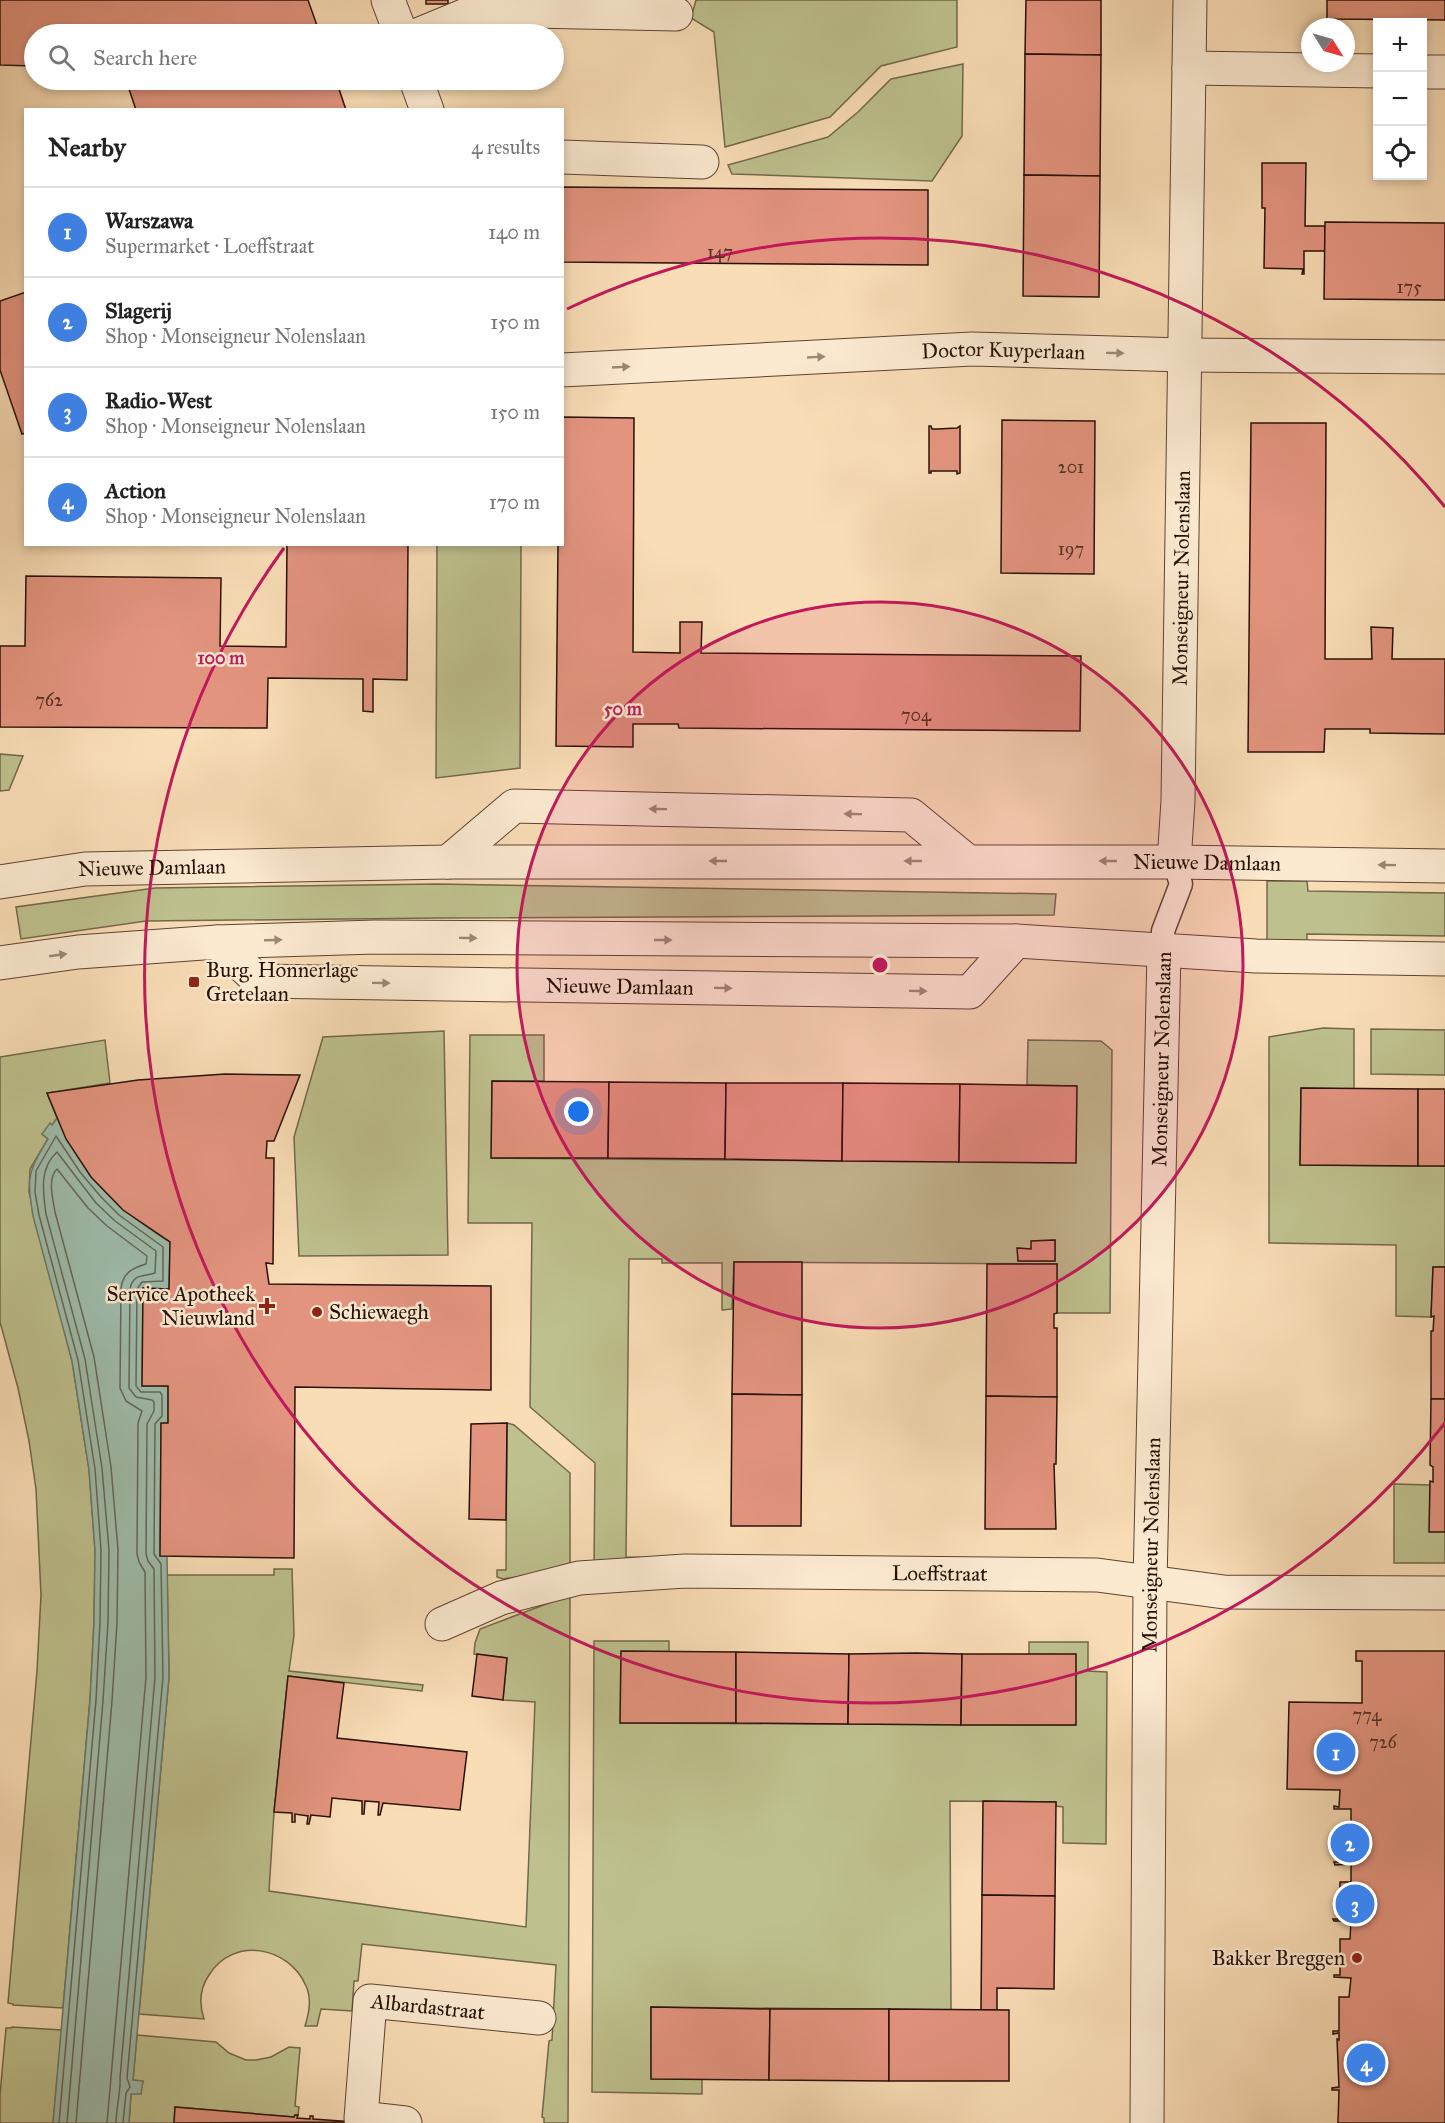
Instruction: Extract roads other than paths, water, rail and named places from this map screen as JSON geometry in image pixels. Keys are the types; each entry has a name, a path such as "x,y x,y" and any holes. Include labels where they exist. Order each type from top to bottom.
{"street":[{"path":"388,0 397,24"},
{"name":"Monseigneur Nolenslaan","path":"1174,862 1178,772 1190,0"},
{"path":"444,24 478,10 676,14"},
{"path":"1189,68 1373,71"},
{"path":"1427,72 1445,72"},
{"path":"420,90 426,108"},
{"path":"564,157 702,162"},
{"name":"Doctor Kuyperlaan","path":"564,370 972,349 1184,355 1445,357"},
{"path":"448,862 514,806 911,815 967,861"},
{"name":"Nieuwe Damlaan","path":"0,882 86,869 448,862 967,861 1445,866"},
{"path":"0,963 78,952 217,942 375,937 1016,941 1270,956 1445,959"},
{"name":"Nieuwe Damlaan","path":"217,942 259,981 970,992 1016,941"},
{"name":"Monseigneur Nolenslaan","path":"1148,2123 1150,1583 1164,951"},
{"name":"Loeffstraat","path":"442,1624 501,1598 579,1578 685,1571 1097,1575 1224,1592 1445,1593"},
{"name":"Albardastraat","path":"405,2123 361,2118 370,2001 539,2018"}],"lane":[{"name":"Monseigneur Nolenslaan","path":"1164,951 1163,931 1181,884 1174,862"}],"water":[{"path":"57,1118 79,1157 103,1189 133,1217 170,1242 169,1289 143,1288 142,1386 168,1386 168,1423 161,1424 160,1556 167,1556 169,1677 133,2080 143,2081 141,2094 131,2094 129,2123 53,2123 90,1700 95,1550 89,1470 72,1361 33,1216 30,1193 32,1168 48,1139 42,1134"}],"place":[{"name":"Burg. Honnerlage Gretelaan","path":"194,982"},
{"name":"Service Apotheek Nieuwland","path":"267,1306"},
{"name":"Schiewaegh","path":"317,1312"},
{"name":"Warszawa","path":"1336,1752"},
{"name":"Slagerij","path":"1350,1843"},
{"name":"Radio-West","path":"1355,1904"},
{"name":"Bakker Breggen","path":"1357,1958"},
{"name":"Action","path":"1366,2063"}]}
